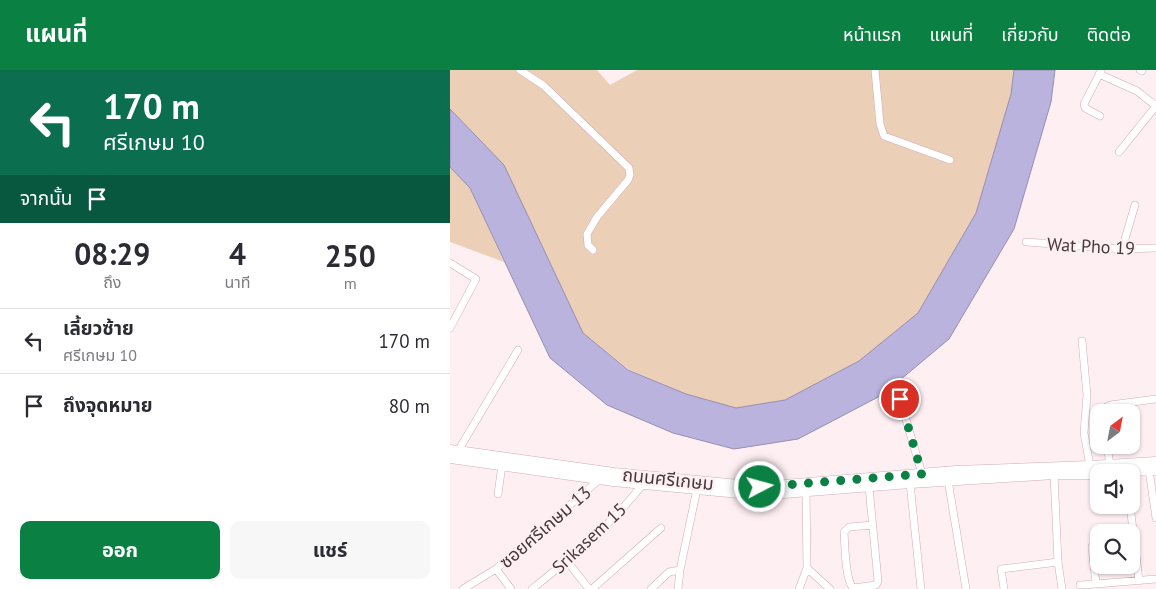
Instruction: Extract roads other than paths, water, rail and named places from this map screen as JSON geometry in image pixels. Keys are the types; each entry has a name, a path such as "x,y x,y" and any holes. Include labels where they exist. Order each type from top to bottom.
{"main road":[{"name":"ถนนศรีเกษม","path":"454,450 614,473 772,490 806,490 1054,474 1090,474"},
{"name":"ถนนศรีเกษม","path":"450,458 600,479 760,495 772,490 922,474 988,469 1090,466"},
{"name":"ถนนศรีเกษม","path":"1140,468 1154,467"},
{"name":"ถนนศรีเกษม","path":"1140,470 1154,467"}],"street":[{"path":"520,70 543,85 629,168 630,175 628,180 598,217 587,234 588,245 593,250"},
{"path":"875,70 880,124 884,136 950,160"},
{"path":"1100,116 1085,108 1084,104 1100,72 1137,91 1156,106 1119,152"},
{"path":"1122,249 1135,205"},
{"name":"Wat Pho 19","path":"1026,242 1122,249 1156,248"},
{"path":"450,264 476,279 453,316 450,328"},
{"path":"1082,341 1087,395 1084,433 1090,466"},
{"path":"454,450 518,350"},
{"path":"900,399 922,474"},
{"path":"1118,404 1156,399"},
{"path":"498,494 502,465"},
{"path":"1154,467 1156,518"},
{"path":"1054,474 1058,562 1062,589"},
{"name":"ซอยศรีเกษม 13","path":"464,589 496,569 600,479"},
{"path":"948,480 966,589"},
{"path":"910,482 921,589"},
{"name":"Srikasem 15","path":"532,589 567,561 625,507 643,484"},
{"path":"869,486 873,525 878,580 876,584 853,588 850,585 844,532 849,527 873,525"},
{"path":"678,589 680,570 697,489"},
{"path":"799,589 807,568 806,490"},
{"path":"1131,514 1139,581"},
{"path":"567,561 590,589 661,528"},
{"path":"1004,589 1001,569 1058,562"},
{"path":"807,568 830,589"},
{"path":"496,569 511,589"},
{"path":"651,589 669,572 680,570"},
{"path":"1095,574 1096,584"},
{"path":"1080,585 1156,579"}]}
